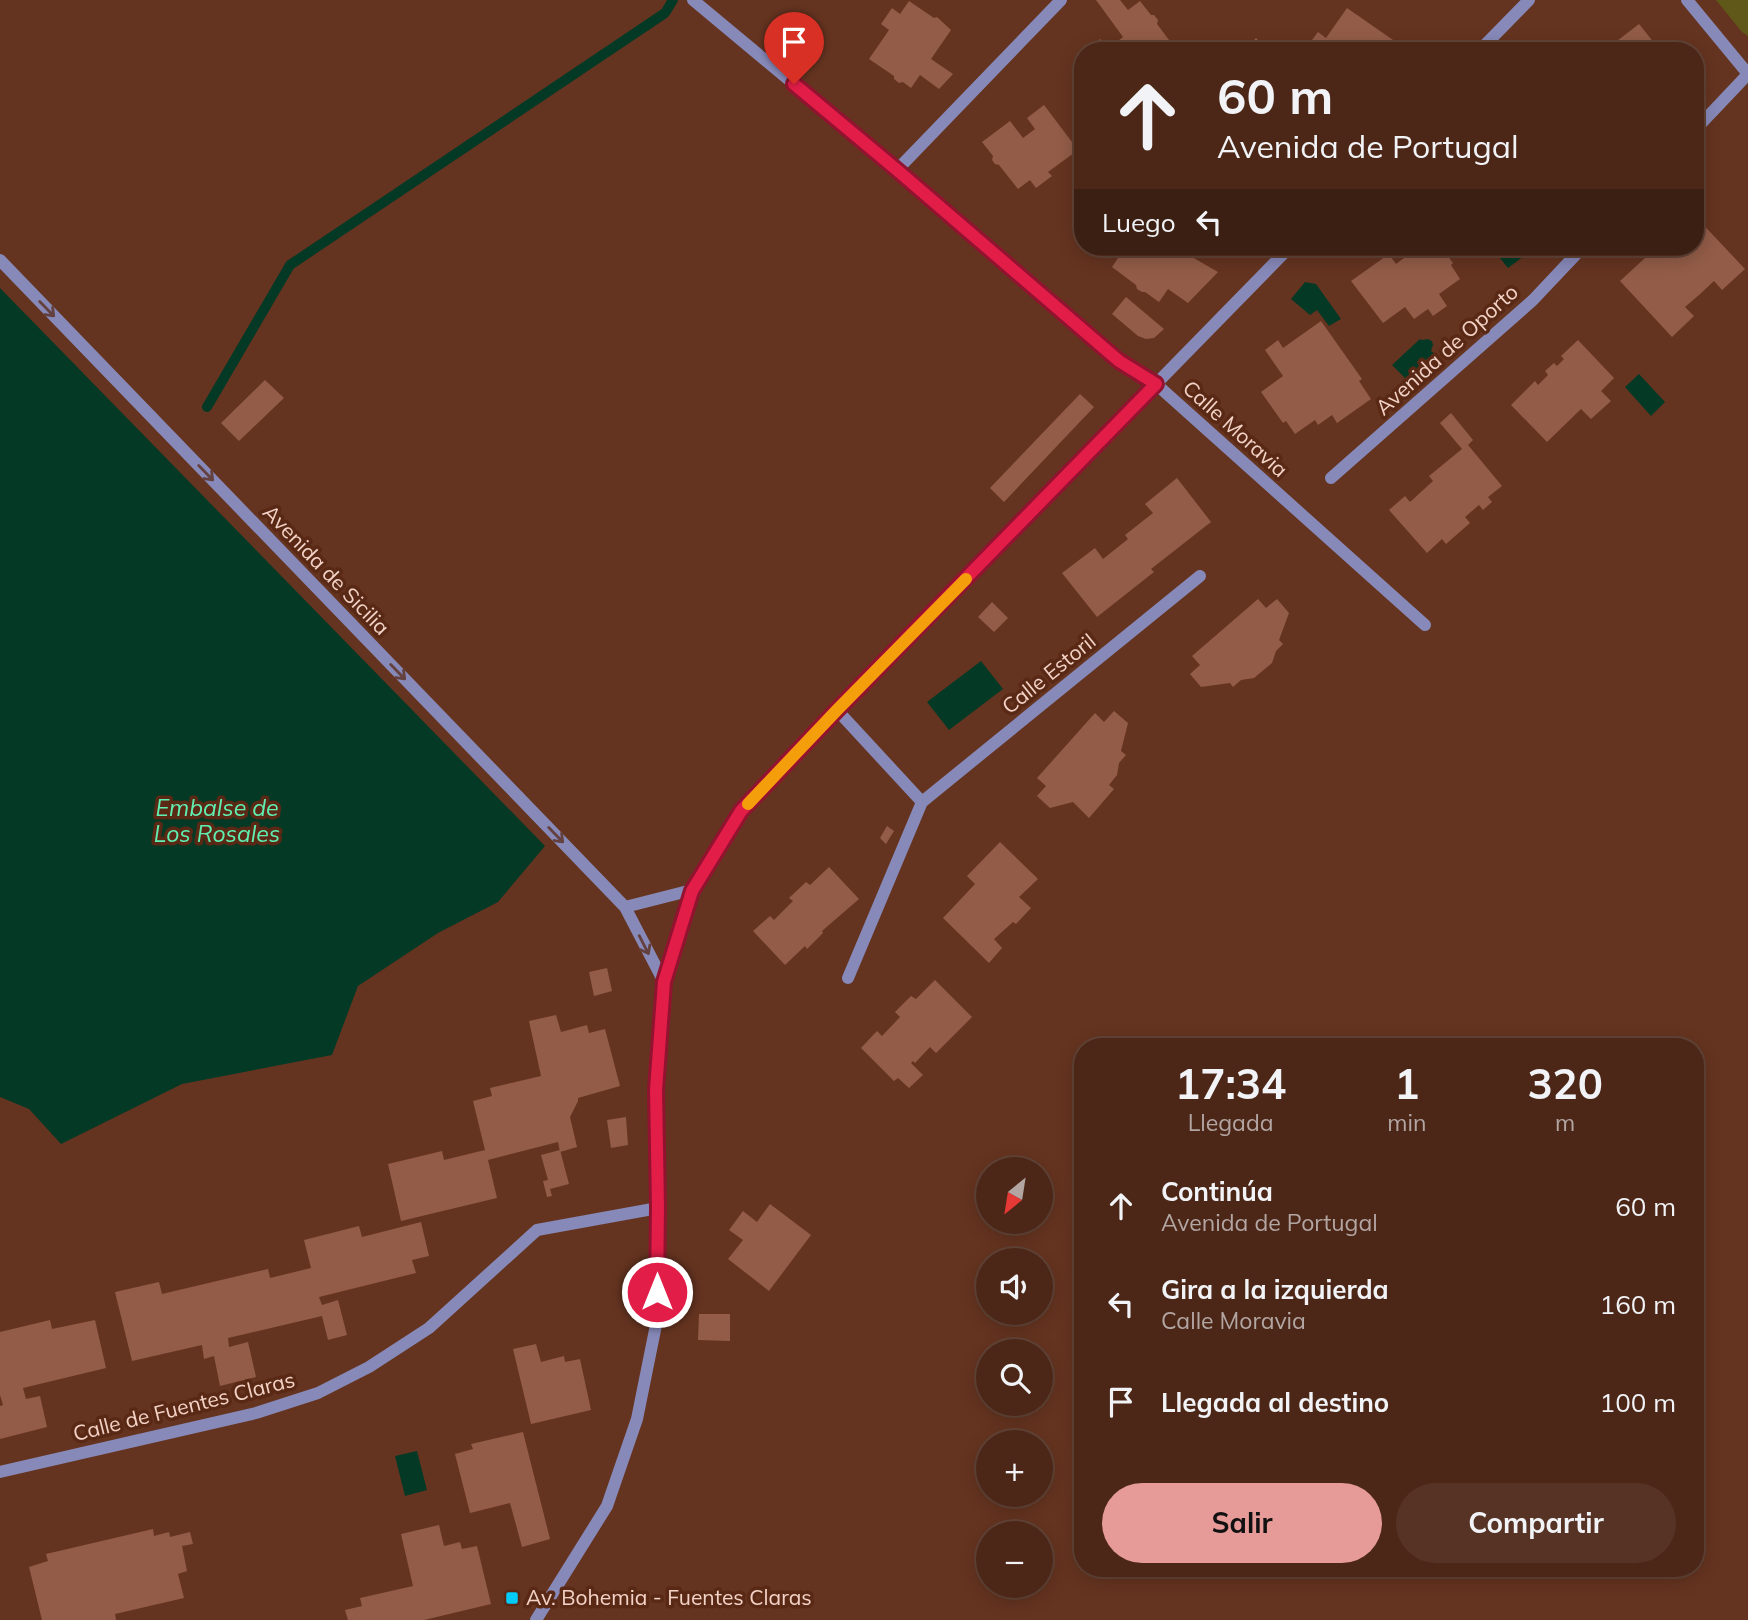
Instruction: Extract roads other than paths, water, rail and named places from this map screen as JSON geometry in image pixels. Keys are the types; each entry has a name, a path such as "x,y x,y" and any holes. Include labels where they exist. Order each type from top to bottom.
{"street":[{"name":"Calle Moravia","path":"693,0 897,170 1119,361 1156,384 1424,625"},
{"path":"897,170 1060,0"},
{"path":"1488,42 1528,0"},
{"path":"1687,0 1748,74 1704,121"},
{"path":"536,1620 607,1506 637,1419 657,1320 656,1090 664,982 692,891 741,811 1281,256"},
{"name":"Avenida de Oporto","path":"1331,478 1533,300 1575,256"},
{"name":"Avenida de Sicilia","path":"0,260 625,907 664,982"},
{"name":"Calle Estoril","path":"848,978 922,802 1200,576"},
{"path":"837,710 922,802"},
{"path":"625,907 692,891"},
{"name":"Calle de Fuentes Claras","path":"0,1472 256,1413 318,1393 369,1367 429,1328 537,1230 658,1208"}],"water":[{"path":"1498,256 1524,256 1508,268"},
{"path":"1305,282 1316,284 1341,319 1329,326 1317,310 1310,315 1291,299"},
{"name":"Embalse de Los Rosales","path":"0,288 545,846 498,902 438,933 358,986 332,1055 182,1084 61,1144 29,1109 0,1097"},
{"path":"1420,339 1432,341 1431,351 1434,353 1405,378 1392,365"},
{"path":"1639,374 1665,402 1651,416 1625,387"},
{"path":"981,661 1003,689 949,730 927,702"},
{"path":"417,1451 427,1490 405,1496 395,1456"}],"waterway":[{"path":"207,407 290,265 665,13 673,0"}],"place":[{"name":"Av. Bohemia - Fuentes Claras","path":"512,1598"}]}
